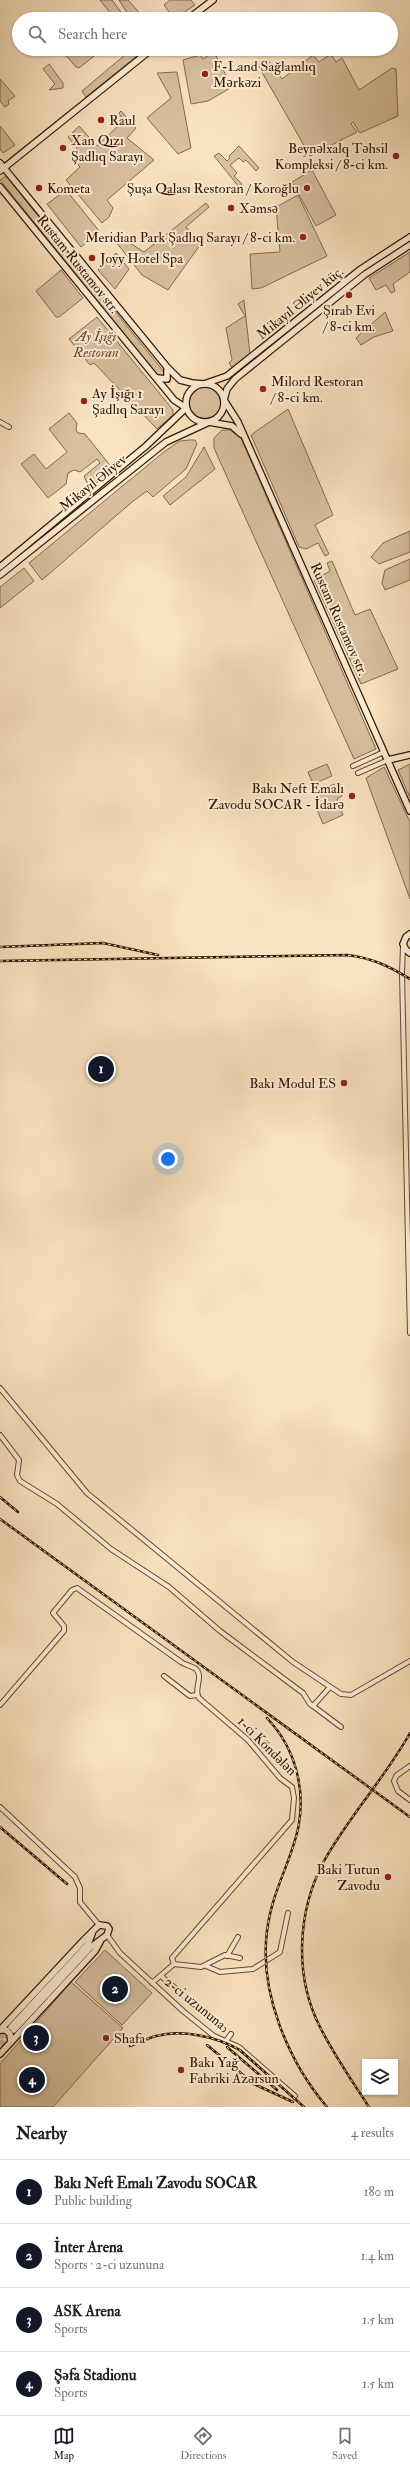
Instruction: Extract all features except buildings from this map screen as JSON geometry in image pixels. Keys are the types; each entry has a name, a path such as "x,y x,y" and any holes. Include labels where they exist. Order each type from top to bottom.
{"main road":[{"path":"197,12 213,0"},
{"path":"1,167 143,56"},
{"name":"Rustam Rustamov str.","path":"1,167 167,367 180,380 204,384"},
{"name":"Rustam Rustamov str.","path":"0,187 174,400 186,408"},
{"name":"Mikayıl Əliyev küç.","path":"204,384 231,374 362,269 410,237"},
{"path":"209,422 219,416 224,406 227,390 235,379 364,275 410,245"},
{"path":"155,377 162,381 167,379 167,367"},
{"path":"224,400 217,388 204,384 190,392 186,408 196,420 232,426 244,437"},
{"path":"174,400 178,412 176,420"},
{"name":"Rustam Rustamov str.","path":"224,400 236,418 410,810"},
{"name":"Mikayıl Əliyev","path":"0,567 176,420 186,408"},
{"name":"Mikayıl Əliyev","path":"0,575 150,452 180,434 209,422"},
{"path":"388,760 410,755"},
{"path":"410,934 406,937 403,944 410,954"},
{"path":"0,2030 99,1926 105,1924 108,1927 107,1935 95,1951 0,2054"},
{"path":"99,1926 98,1934 107,1935"},
{"path":"92,1933 88,1944 13,2028 91,1947 101,1941"},
{"path":"0,2030 6,2030 10,2034 11,2042"}],"street":[{"path":"0,422 9,427"},
{"path":"353,766 384,752"},
{"path":"358,774 388,760"},
{"path":"403,944 410,1333"},
{"path":"403,959 410,954"},
{"path":"0,1388 87,1493 293,1662 330,1687 341,1694 356,1693 410,1661"},
{"path":"0,1435 19,1460 17,1475 20,1481 50,1502 57,1504 111,1549 169,1587 220,1631 303,1693 310,1704 341,1727"},
{"path":"0,1705 64,1631 64,1626 53,1613 75,1588 181,1662 196,1670 199,1676 197,1695 190,1696 164,1676"},
{"path":"313,1706 330,1687"},
{"name":"1-ci Köndələn","path":"174,1964 172,1958 292,1820 294,1812 292,1787 271,1768 252,1743 197,1695"},
{"path":"409,1767 396,1776 394,1781 398,1791 410,1800"},
{"path":"0,1807 75,1878 80,1888 80,1902 99,1926"},
{"path":"206,1966 220,1972 252,1968 280,1952 288,1913"},
{"name":"2-ci uzununa","path":"107,1935 117,1949 183,2011 214,2036 239,2047 295,2096"},
{"path":"227,1956 238,1937"},
{"path":"152,1982 174,1964 198,1968 206,1966 222,1956 240,1958"},
{"path":"161,1976 223,2029"},
{"path":"226,2041 231,2034"}],"green space":[{"path":"100,0 112,0 121,12 109,12"},
{"path":"119,0 128,0 139,12 127,12"},
{"path":"170,0 191,0 195,5 184,12 169,12 164,5"},
{"path":"66,56 94,56 79,68 76,67"},
{"path":"124,56 137,56 86,97 82,91"},
{"name":"F-Land Sağlamlıq Mərkəzi","path":"197,56 201,56 203,59 208,56 216,56 232,87 208,101 191,104 183,60"},
{"path":"312,56 314,56 319,62 328,56 332,56 336,62 342,58 359,90 392,68 396,69 398,116 360,133 353,122 351,124 357,132 310,156 259,67 268,60 282,79"},
{"path":"49,64 63,83 63,88 49,90 55,84 43,69"},
{"path":"177,72 191,148 178,154 147,118 171,98 157,73"},
{"path":"0,79 15,96 8,101 9,104 5,107 0,101"},
{"path":"121,111 136,128 127,138 154,160 107,200 113,208 109,217 102,223 66,180 80,167 71,157 78,150 68,137 79,126 97,146 123,121 119,113"},
{"path":"0,126 15,145 3,153 0,149"},
{"path":"239,146 259,168 256,171 246,160 243,162 239,158 230,165 237,173 234,176 242,184 239,187 214,156 219,153 227,161 230,158 229,156"},
{"path":"312,170 336,215 316,226 292,182"},
{"path":"6,176 164,372 164,377 159,377 0,180"},
{"path":"66,190 100,232 81,247 47,204"},
{"path":"298,195 327,256 261,288 252,289 250,254 280,252 276,207"},
{"path":"206,203 209,207 186,227 200,245 168,290 142,275 116,242 122,238 144,252"},
{"path":"410,252 410,272 393,284 395,291 391,293 386,285 376,290 369,278"},
{"path":"116,253 129,269 115,289 98,270"},
{"path":"61,270 83,298 59,317 56,317 36,291"},
{"path":"244,300 250,354 232,368 229,363 232,360 226,328 245,316 238,304"},
{"path":"385,312 393,331 374,337 361,345 356,338"},
{"name":"Ay İşığı Restoran","path":"97,317 173,410 173,415 157,429 94,363 90,365 69,339"},
{"path":"202,387 208,387 218,394 221,403 220,409 214,416 208,419 202,419 192,412 189,406 189,400 196,390"},
{"path":"288,409 333,515 315,525 329,554 325,556 318,543 306,549 299,547 251,435"},
{"path":"69,413 77,423 76,430 78,433 85,434 112,468 89,487 84,476 100,463 97,459 80,472 74,470 68,473 66,484 48,498 21,464 34,454 46,469 67,452 49,429"},
{"path":"222,430 230,430 241,438 376,749 354,759 214,448 214,438"},
{"path":"195,440 197,444 186,469 153,497 147,491 132,502 42,580 29,563 165,451 180,441"},
{"path":"204,447 215,469 170,505 163,496 186,477"},
{"path":"410,531 410,552 379,564 371,557 383,543"},
{"path":"410,559 410,580 385,590 382,583 385,570"},
{"path":"332,561 355,615 370,609 398,669 361,684 314,580 330,571 327,563"},
{"path":"24,568 34,581 0,608 0,587"},
{"path":"327,764 332,776 313,784 308,772"},
{"path":"410,764 410,798 398,770"},
{"path":"384,767 410,822 410,899 366,778"},
{"path":"337,783 342,796 337,799 343,815 323,824 316,807 320,805 315,792"},
{"path":"105,1950 152,1993 122,2025 75,1982"},
{"path":"71,1982 123,2028 53,2107 0,2107 0,2064"}],"tunnel":[{"path":"0,2038 9,2029"},
{"path":"0,2045 12,2032"}],"railway":[{"path":"0,947 103,943 158,955"},
{"path":"0,961 347,955 380,963 410,979"},
{"path":"0,1497 18,1512"},
{"path":"0,1519 410,1817"},
{"path":"267,1718 282,1737 289,1751 295,1765 301,1796 300,1816 296,1836 291,1854 277,1890 267,1931 266,1954 268,1978 272,2001 279,2025 289,2047 300,2069 327,2107"},
{"path":"369,2107 331,2048 312,2007 306,1987 303,1966 302,1944 304,1922 308,1901 324,1861 344,1828 390,1766 410,1733"},
{"path":"0,1827 67,1884"},
{"path":"130,2046 156,2036 177,2033 221,2041 240,2050 304,2107"},
{"path":"207,2045 254,2084 293,2102"},
{"path":"227,2047 277,2090"}],"place":[{"name":"F-Land Sağlamlıq Mərkəzi","path":"205,74"},
{"name":"Raul","path":"101,120"},
{"name":"Xan Qızı Şadlıq Sarayı","path":"63,148"},
{"name":"Beynəlxalq Təhsil Kompleksi / 8-ci km.","path":"396,156"},
{"name":"Kometa","path":"39,188"},
{"name":"Şuşa Qalası Restoran / Koroğlu","path":"307,188"},
{"name":"Xəmsə","path":"231,208"},
{"name":"Meridian Park Şadlıq Sarayı / 8-ci km.","path":"303,237"},
{"name":"Joyy Hotel Spa","path":"92,258"},
{"name":"Şırab Evi / 8-ci km.","path":"349,295"},
{"name":"Milord Restoran / 8-ci km.","path":"263,389"},
{"name":"Ay İşığı 1 Şadlıq Sarayı","path":"84,401"},
{"name":"Bakı Neft Emalı Zavodu SOCAR - İdarə","path":"352,796"},
{"name":"Bakı Neft Emalı Zavodu SOCAR","path":"101,1069"},
{"name":"Bakı Modul ES","path":"344,1083"},
{"name":"Baki Tutun Zavodu","path":"388,1877"},
{"name":"İnter Arena","path":"115,1989"},
{"name":"ASK Arena","path":"36,2038"},
{"name":"Shafa","path":"106,2038"},
{"name":"Bakı Yağ Fabriki Azərsun","path":"181,2070"},
{"name":"Şəfa Stadionu","path":"32,2080"}]}
